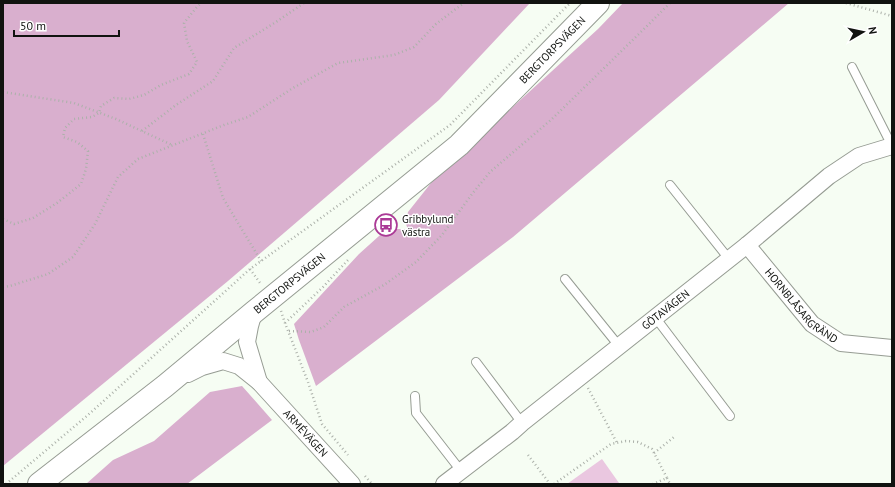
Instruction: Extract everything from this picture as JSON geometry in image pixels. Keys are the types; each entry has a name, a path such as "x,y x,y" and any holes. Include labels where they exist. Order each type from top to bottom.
{"main road":[{"name":"BERGTORPSVÄGEN","path":"39,484 165,386 459,145 598,3"},
{"name":"BERGTORPSVÄGEN","path":"66,463 167,370 453,137 506,97"}],"street":[{"name":"GÖTAVÄGEN","path":"444,484 512,432 747,245 829,176 859,156 892,146"},
{"name":"HORNBLÅSARGRÄND","path":"747,245 812,324 841,343 892,348"},
{"name":"ARMÉVÄGEN","path":"254,312 247,342 259,382"},
{"name":"ARMÉVÄGEN","path":"165,386 202,367 223,361 239,366 259,382 357,478"}],"lane":[{"path":"852,67 892,146"},
{"path":"670,184 729,259"},
{"path":"565,279 619,346"},
{"path":"655,317 730,416"},
{"path":"476,362 522,423"},
{"path":"415,396 416,412 461,471"}],"path":[{"path":"3,219 14,224 33,218 57,203 81,184 86,169 88,151 77,142 63,137 65,128 74,120 92,117 99,112 101,106 114,98 129,99 144,95 161,85 189,74 197,62 187,41 184,23 201,3"},
{"path":"142,131 176,105 213,81 234,48 304,3"},
{"path":"3,287 48,274 73,257 95,224 118,177 138,159 248,117 293,88 338,63 394,55 414,47 436,24 464,3"},
{"path":"6,484 88,415 250,269 450,125 570,3"},
{"path":"289,331 311,332 324,327 344,307 384,285 416,262 442,235 490,172 552,119 670,3"},
{"path":"846,3 892,16"},
{"path":"3,92 74,103 116,119 172,146"},
{"path":"203,134 223,198 261,261"},
{"path":"285,323 323,287 349,259"},
{"path":"250,269 260,283"},
{"path":"281,309 322,424 352,460"},
{"path":"582,376 617,443"},
{"path":"654,453 674,437"},
{"path":"554,484 611,444 626,441 638,442 652,449 670,484"},
{"path":"528,455 550,484"},
{"path":"357,478 372,484"},
{"path":"653,484 667,478"}],"shaded area":[{"path":"3,3 530,3 439,100 228,281 3,466"},
{"path":"623,3 789,3 513,237 316,386 294,324 359,254 389,227 408,229 405,222 408,212 435,178 598,29"},
{"path":"242,386 272,420 187,484 86,484 113,460 154,441 210,392"},
{"path":"602,459 619,483 618,484 567,484"}],"place":[{"name":"Gribbylund västra","path":"386,225"}]}
